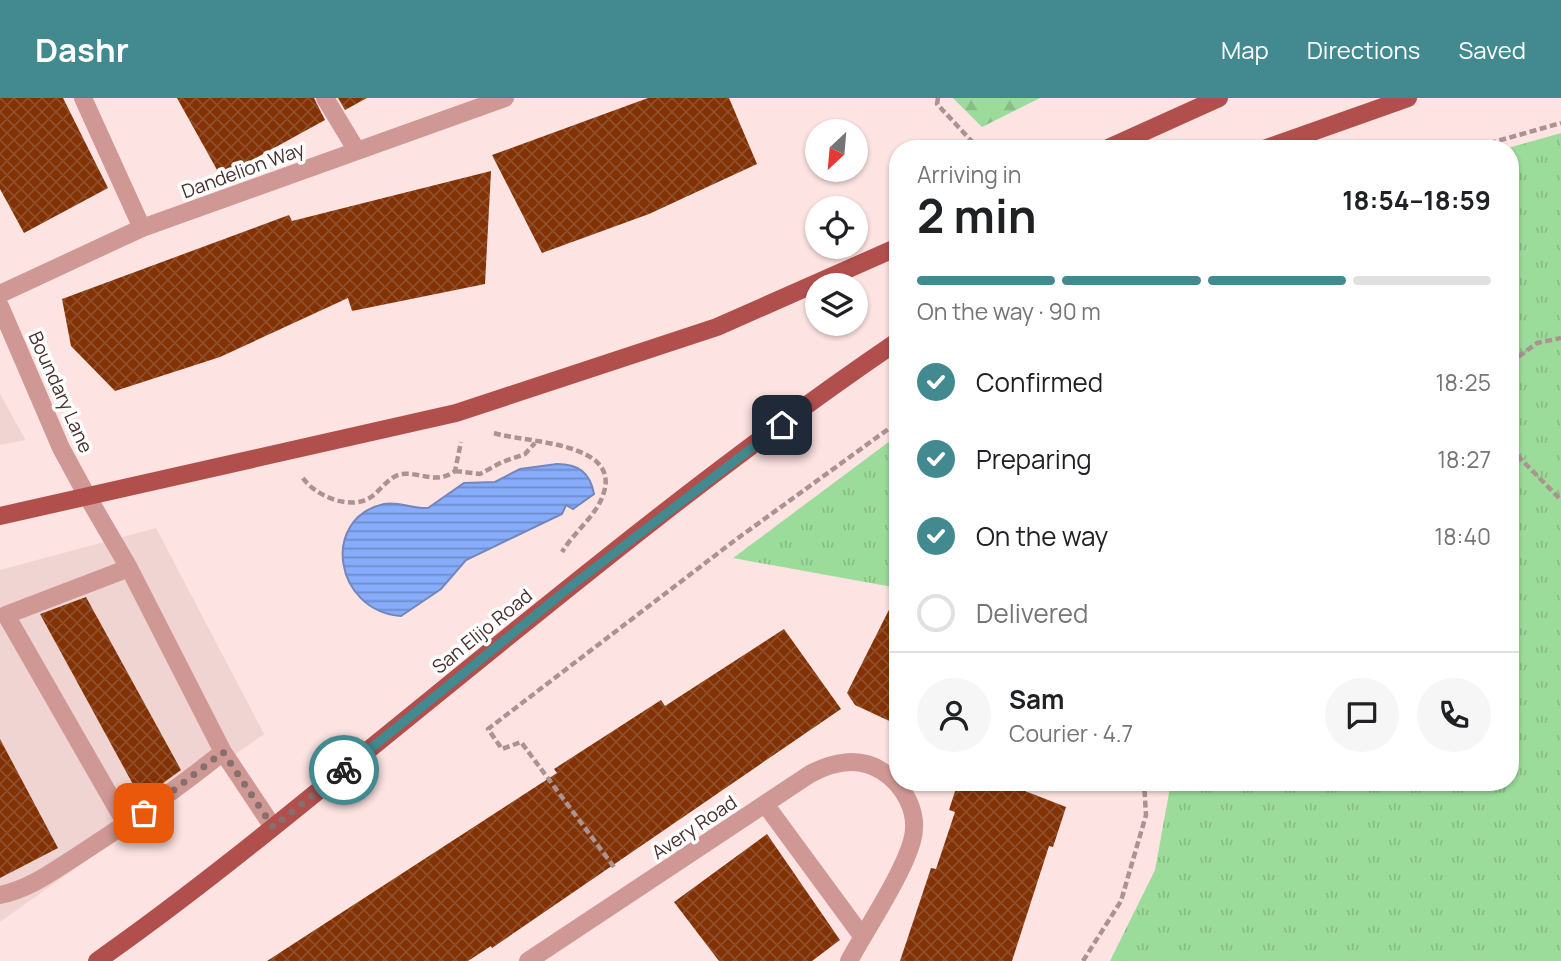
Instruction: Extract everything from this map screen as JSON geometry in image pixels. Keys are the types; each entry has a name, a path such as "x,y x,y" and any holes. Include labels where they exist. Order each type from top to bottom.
{"main road":[{"path":"1126,140 1219,98"},
{"path":"1289,140 1408,98"},
{"path":"0,516 86,494 456,414 717,327 889,251"},
{"name":"San Elijo Road","path":"97,961 177,905 575,583 844,378 889,347"}],"street":[{"path":"83,98 142,228"},
{"path":"325,98 357,151"},
{"name":"Dandelion Way","path":"0,294 142,228 505,98"},
{"name":"Boundary Lane","path":"0,306 61,448 129,568 223,752 273,827"},
{"path":"126,824 3,616 129,568"},
{"path":"0,895 21,891 126,824 178,789 223,752"},
{"name":"Avery Road","path":"528,961 810,774 836,762 865,763 889,775"},
{"name":"Avery Road","path":"862,936 912,841 914,827 908,798 902,791"},
{"path":"765,804 862,936 849,961"}],"path":[{"path":"938,98 937,103 971,140"},
{"path":"1501,140 1561,123"},
{"path":"1519,356 1537,343 1561,338"},
{"path":"633,893 521,741 502,749 488,729 734,541 889,429"},
{"path":"493,433 589,453 605,474 606,485 596,509 569,541 558,560"},
{"path":"455,471 461,440"},
{"path":"303,477 310,488 318,492 355,503 371,497 380,487 402,474 434,479 446,477 455,471 480,474 525,454 535,443"},
{"path":"1519,457 1561,500"},
{"path":"1083,961 1121,901 1146,815 1145,791"}],"shaded area":[{"path":"0,394 25,439 25,440 0,445"},
{"path":"156,528 264,734 0,922 0,570"}],"green space":[{"path":"953,98 1040,98 982,127"},
{"path":"1561,133 1561,961 1110,961 1155,870 1169,791 1519,791 1519,145"},
{"path":"889,442 889,586 733,558"}],"water":[{"path":"557,464 582,471 594,494 573,509 566,505 562,514 466,560 441,589 401,616 378,610 361,598 349,582 343,563 344,544 350,527 364,513 389,503 428,508 464,483 495,482 520,469"}],"building":[{"path":"0,98 63,98 108,188 24,233 0,189"},
{"path":"177,98 314,98 325,120 221,177"},
{"path":"338,98 367,98 345,110"},
{"path":"648,98 729,98 757,164 649,214 542,253 492,155"},
{"path":"491,171 485,284 352,311 348,298 220,357 115,391 71,346 62,299 289,215 292,221"},
{"path":"86,597 181,770 141,799 40,614"},
{"path":"889,610 889,721 855,705 847,693"},
{"path":"784,629 841,709 492,948 491,946 468,961 267,961 557,773 554,769 661,700 665,706"},
{"path":"0,739 58,848 0,878"},
{"path":"955,791 1025,791 1066,807 1053,847 1049,846 1012,961 900,961 931,868 936,869 955,812 949,810"},
{"path":"767,834 840,940 812,961 719,961 674,902"}],"way so far":[{"path":"144,813 223,752 273,827 344,770"}],"route":[{"path":"344,770 575,583 782,425"}]}
